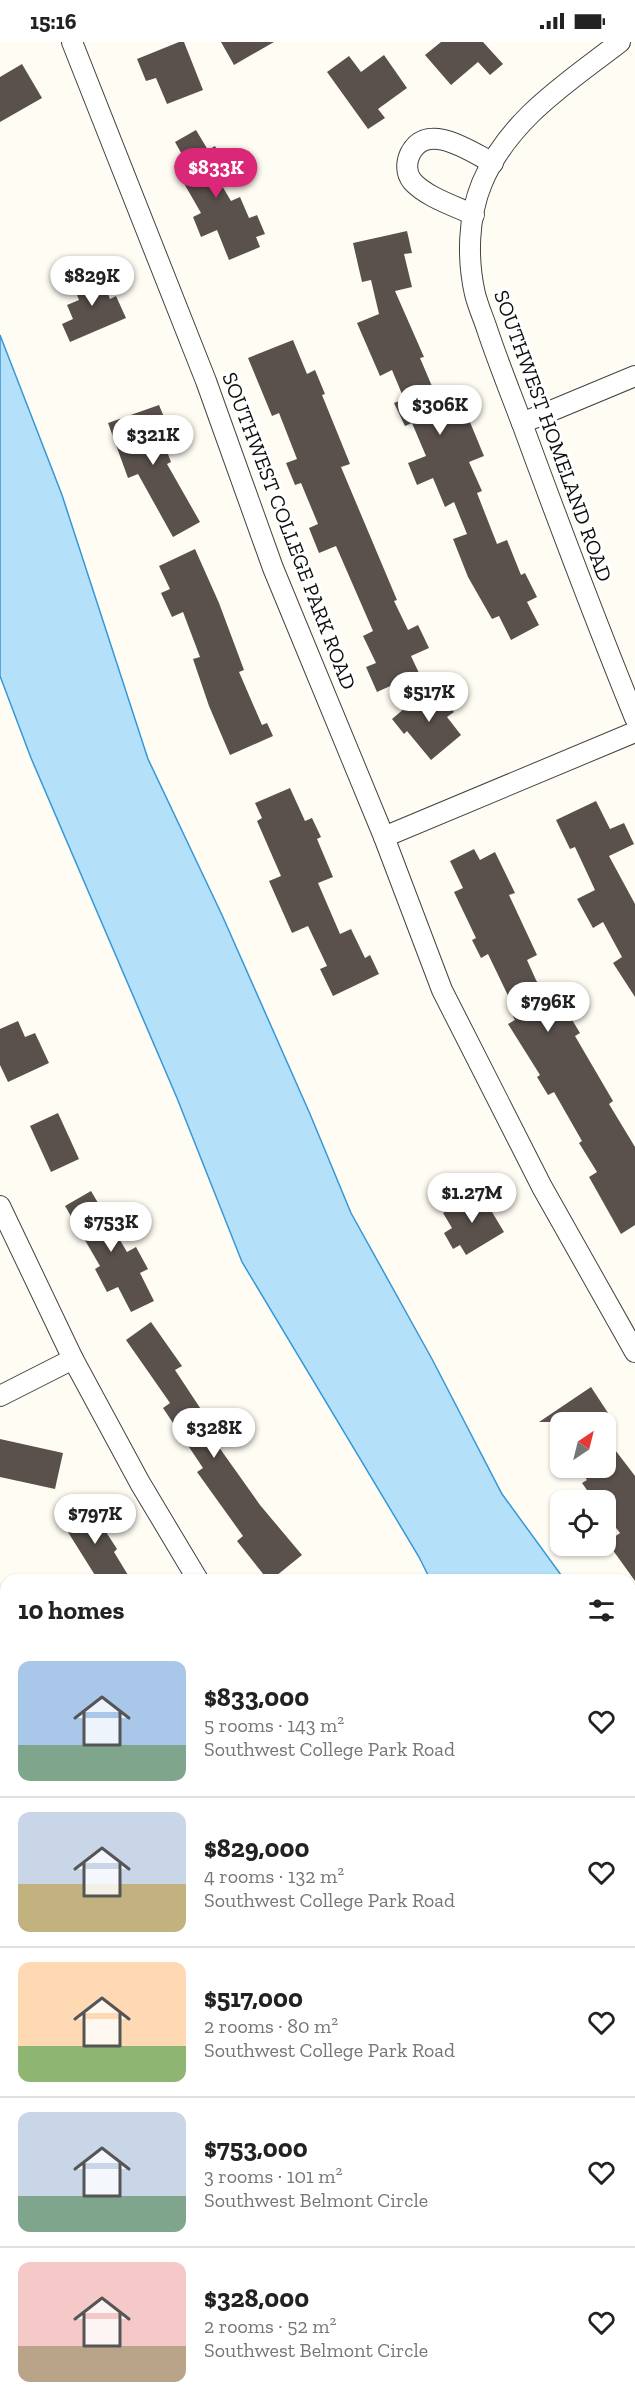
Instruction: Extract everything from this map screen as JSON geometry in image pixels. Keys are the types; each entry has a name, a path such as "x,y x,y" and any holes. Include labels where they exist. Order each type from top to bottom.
{"street":[{"name":"SOUTHWEST COLLEGE PARK ROAD","path":"72,42 206,381 273,568 384,837 442,990 542,1187 635,1352"},
{"name":"SOUTHWEST HOMELAND ROAD","path":"620,42 533,111 517,127 482,184 474,215 471,262 475,296 571,559 635,718"},
{"path":"474,215 422,189 412,181 408,172 409,157 414,148 422,142 439,138 493,163"},
{"path":"522,423 635,376"},
{"path":"384,837 635,732"},
{"path":"0,1206 73,1359 140,1483 194,1574"},
{"path":"0,1396 73,1359"}],"water":[{"path":"0,335 62,495 148,759 222,915 351,1213 432,1359 502,1494 560,1574 428,1574 242,1262 177,1098 31,758 0,676"}],"building":[{"path":"184,42 203,90 167,104 156,78 146,81 137,59"},
{"path":"221,42 274,42 234,65"},
{"path":"441,42 483,42 503,64 490,75 478,62 451,85 425,55"},
{"path":"384,55 407,88 378,109 385,118 368,129 327,72 349,56 361,72"},
{"path":"22,64 42,98 0,122 0,77"},
{"path":"196,130 208,150 215,146 223,161 211,167 231,201 240,197 249,218 257,215 265,234 256,237 260,247 229,260 217,230 201,237 193,217 201,213 174,166 185,160 175,142"},
{"path":"407,231 412,253 404,254 412,287 395,291 424,357 420,358 440,405 460,398 484,456 469,462 482,491 477,493 497,544 507,540 521,575 525,573 537,597 527,602 539,625 511,640 499,616 492,619 468,577 453,539 467,534 454,502 445,507 433,478 417,485 408,463 426,456 412,423 405,426 394,403 404,399 392,370 380,376 357,323 379,314 371,280 362,282 353,243"},
{"path":"98,269 110,299 116,296 126,318 70,342 62,324 73,319 67,305 79,300 71,280"},
{"path":"293,340 307,374 315,370 325,394 322,395 350,464 341,467 397,600 394,601 408,630 418,625 429,648 411,656 419,673 377,692 366,667 376,663 363,636 373,631 336,546 319,553 309,528 318,524 301,483 295,485 286,463 297,459 279,413 272,416 248,358"},
{"path":"159,405 167,424 158,428 171,462 167,464 200,522 173,537 138,474 128,478 108,423"},
{"path":"195,549 219,603 244,670 239,672 262,725 267,723 273,736 230,755 209,706 193,659 200,657 183,612 172,617 161,593 170,589 159,566"},
{"path":"432,685 454,712 447,717 461,735 431,760 407,731 404,734 392,719"},
{"path":"290,788 305,821 312,818 321,837 317,839 333,877 318,883 340,934 351,929 365,958 370,955 379,974 333,996 320,969 327,966 308,926 292,933 269,881 281,876 257,821 262,818 255,803"},
{"path":"596,801 610,829 624,823 634,844 609,856 635,904 635,997 613,963 622,957 603,922 593,928 577,899 595,890 575,847 570,849 556,820"},
{"path":"474,849 480,860 495,852 515,893 509,895 537,955 527,960 536,980 556,1013 565,1008 580,1033 575,1036 613,1101 609,1104 635,1147 635,1225 621,1234 589,1177 597,1172 579,1143 582,1141 554,1092 548,1095 537,1077 540,1075 508,1024 515,1020 508,1007 512,1004 488,954 481,958 472,940 476,938 454,892 463,888 450,861"},
{"path":"18,1021 25,1037 35,1033 49,1063 8,1082 0,1065 0,1029"},
{"path":"58,1113 79,1159 51,1172 30,1126"},
{"path":"91,1191 127,1252 136,1247 148,1269 140,1273 154,1301 131,1312 118,1287 107,1292 95,1269 100,1266 65,1206"},
{"path":"480,1192 504,1232 466,1255 460,1245 453,1249 444,1233 452,1228 443,1213"},
{"path":"151,1322 182,1366 175,1370 216,1432 211,1436 260,1505 302,1555 278,1574 263,1574 237,1541 243,1536 197,1472 203,1468 163,1408 170,1403 126,1340"},
{"path":"591,1387 607,1412 554,1412"},
{"path":"550,1415 550,1422 539,1422"},
{"path":"0,1439 63,1453 55,1489 0,1477"},
{"path":"616,1451 635,1476 635,1574 630,1574 616,1555 616,1536 620,1533 616,1528 616,1490 587,1490 582,1483 587,1480 586,1478 616,1478"},
{"path":"88,1504 117,1549 114,1552 127,1574 94,1574 61,1521"}]}
